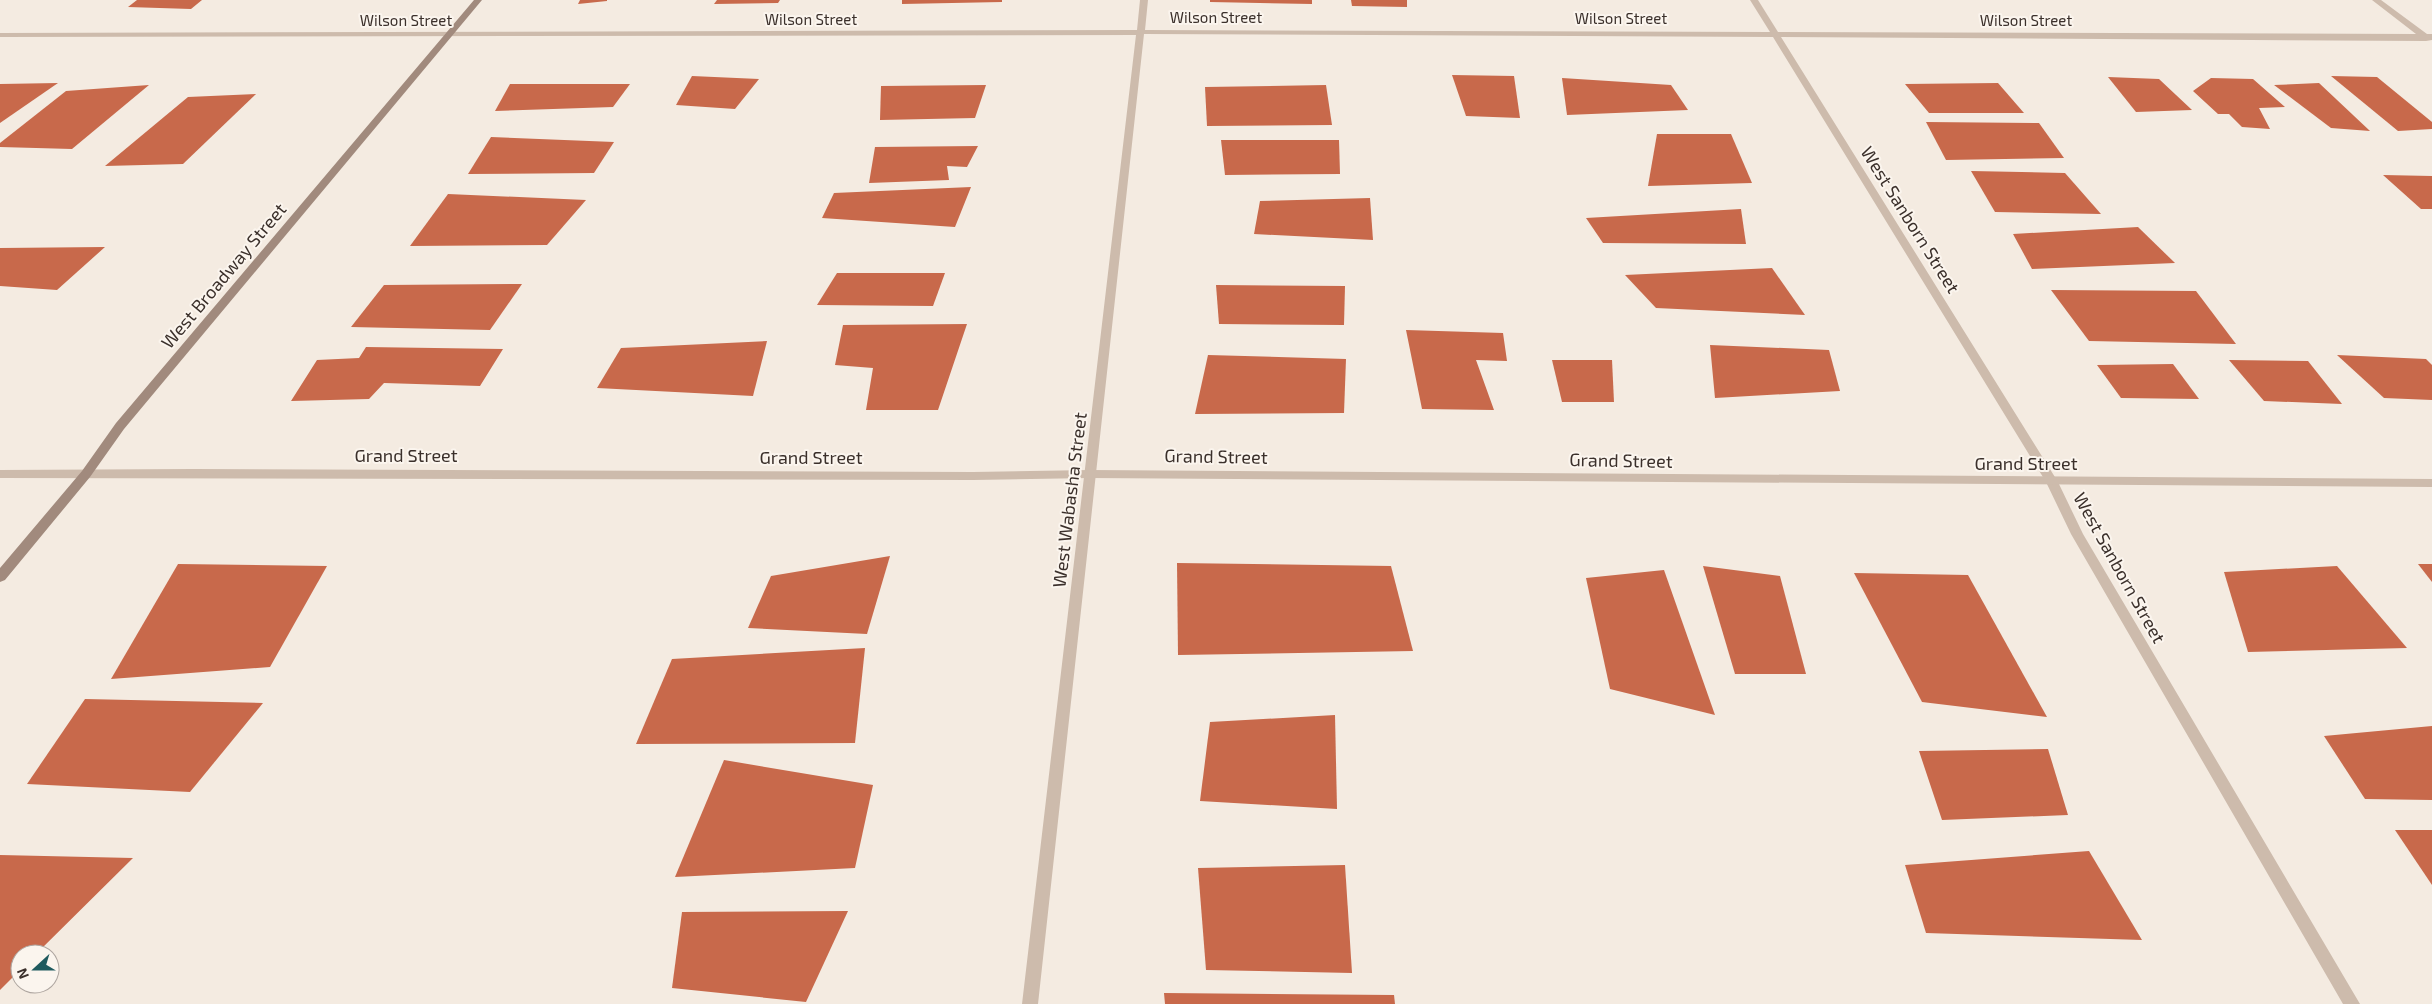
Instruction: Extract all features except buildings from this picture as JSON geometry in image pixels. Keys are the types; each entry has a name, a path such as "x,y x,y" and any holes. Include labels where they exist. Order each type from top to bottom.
{"main road":[{"name":"West Broadway Street","path":"0,578 86,474 120,426 478,0"}],"street":[{"name":"West Wabasha Street","path":"1030,1004 1142,32 1144,0"},
{"name":"West Sanborn Street","path":"1754,0 2052,482 2078,534 2352,1004"},
{"path":"2376,0 2428,37 2432,44"},
{"name":"Wilson Street","path":"0,36 1142,32 2428,37"},
{"name":"Grand Street","path":"0,474 963,476 1090,474 2052,482 2432,483"}]}
